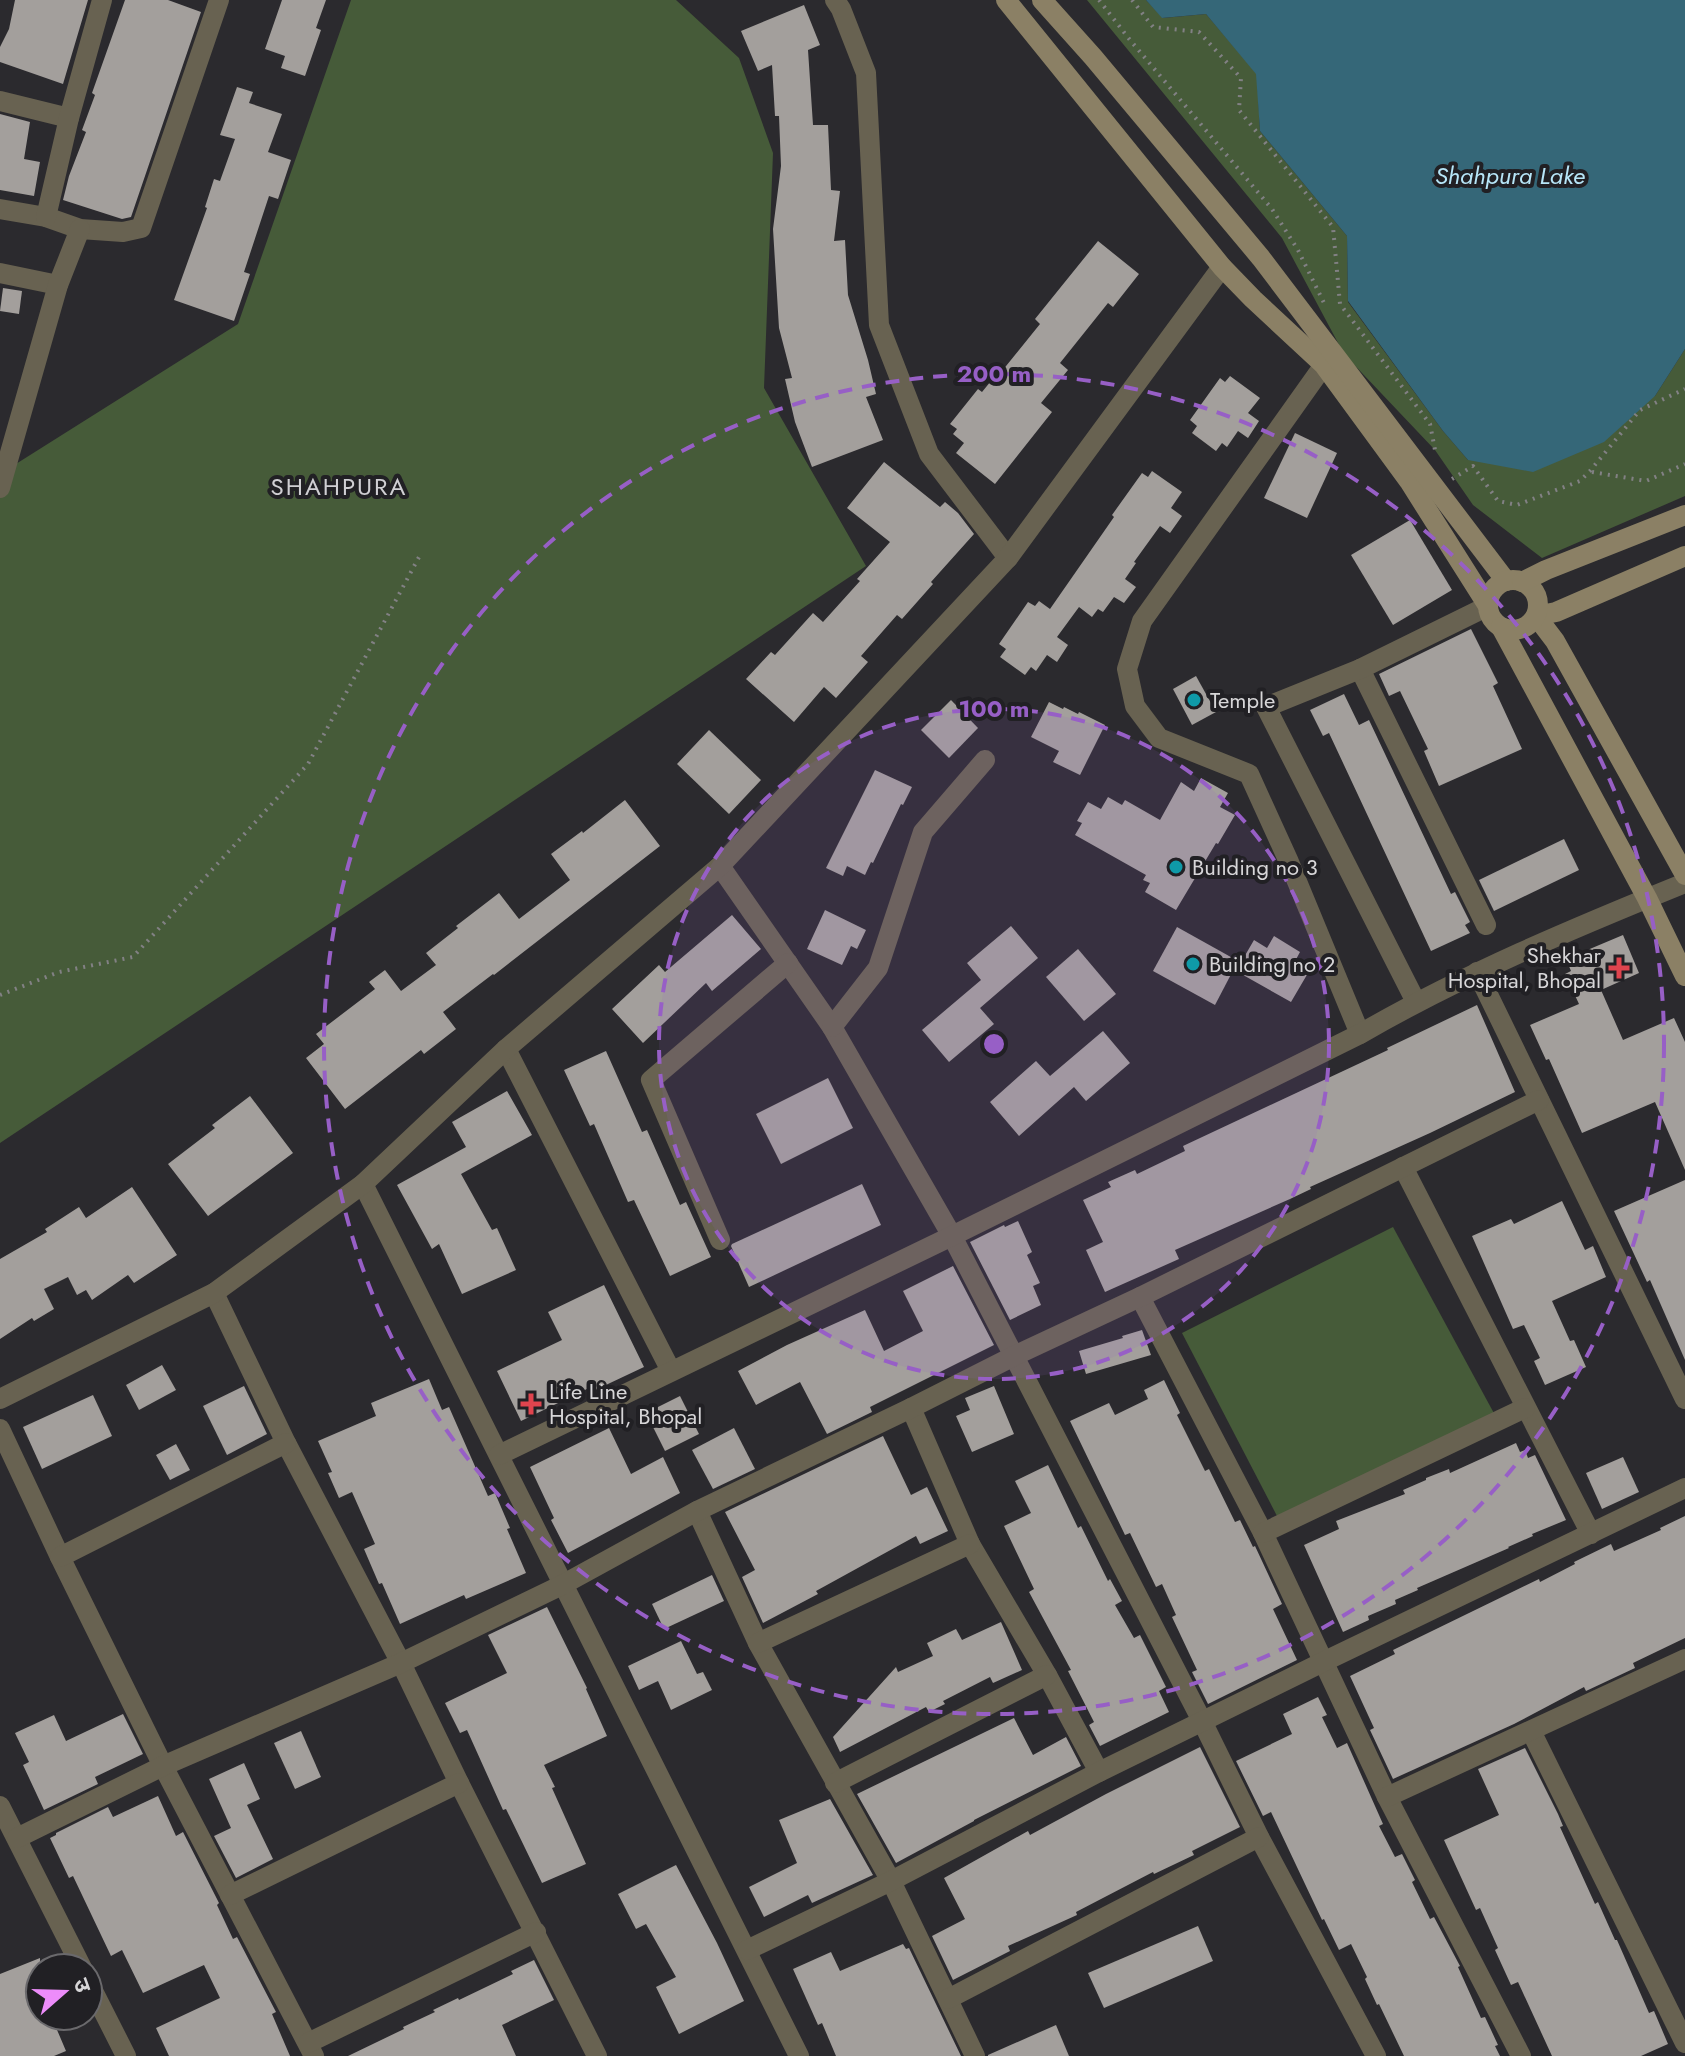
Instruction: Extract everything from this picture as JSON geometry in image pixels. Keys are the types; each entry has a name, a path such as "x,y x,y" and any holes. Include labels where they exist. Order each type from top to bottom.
{"street":[{"path":"46,217 69,118 102,0"},
{"path":"0,209 46,217 80,229 123,232 141,228 219,0"},
{"path":"835,0 866,73 879,325 929,454 1008,558"},
{"path":"1006,0 1222,267 1324,365 1409,481 1501,627 1647,898 1685,976"},
{"path":"1042,0 1261,258 1514,581 1530,586 1538,600 1536,616 1524,628 1508,630 1501,627"},
{"path":"0,101 69,118"},
{"path":"0,488 58,285 80,229"},
{"path":"0,1399 214,1293 363,1184 506,1049 720,866 1008,558 1222,267"},
{"path":"0,273 58,285"},
{"path":"1324,365 1142,621 1127,669 1135,706 1159,738 1249,774 1360,1034"},
{"path":"1416,1002 1266,707 1360,669 1488,606 1498,585 1546,570 1685,515"},
{"path":"1536,616 1556,612 1685,556"},
{"path":"1536,616 1555,641 1685,875"},
{"path":"1360,669 1486,925"},
{"path":"832,1027 878,968 923,832 985,760"},
{"path":"720,866 832,1027 952,1236 1372,2054"},
{"path":"499,1455 952,1236 1360,1034 1477,972 1685,883"},
{"path":"720,1240 651,1080 788,963"},
{"path":"1477,972 1685,1399"},
{"path":"506,1049 671,1371"},
{"path":"17,1838 163,1766 401,1663 562,1585 697,1511 1539,1100"},
{"path":"1403,1167 1591,1534"},
{"path":"363,1184 799,2056"},
{"path":"214,1293 286,1443 536,1932 591,2054"},
{"path":"1140,1297 1263,1533 1387,1797 1521,2056"},
{"path":"911,1408 970,1544 1047,1675 1099,1772"},
{"path":"1263,1533 1525,1408"},
{"path":"0,1429 163,1766 311,2050 536,1932"},
{"path":"60,1557 286,1443"},
{"path":"747,1950 891,1881 1202,1721 1685,1488"},
{"path":"697,1511 758,1643 891,1881 975,2056"},
{"path":"758,1643 970,1544"},
{"path":"1387,1797 1685,1659"},
{"path":"835,1783 1047,1675"},
{"path":"1531,1731 1685,2043"},
{"path":"230,1895 459,1783"},
{"path":"0,1806 74,1952"},
{"path":"948,1999 1259,1837"},
{"path":"104,2013 126,2056"},
{"path":"1674,2056 1685,2051"}],"path":[{"path":"1099,0 1272,209 1298,250 1326,307"},
{"path":"1132,0 1153,27 1199,32 1241,78 1239,110 1333,227 1340,304 1430,424 1435,450"},
{"path":"1446,469 1452,479 1473,466 1498,501 1517,505 1580,481 1640,410 1685,389"},
{"path":"1426,439 1441,460"},
{"path":"1590,471 1646,481 1685,464"},
{"path":"0,995 59,972 133,957 308,764 419,557"}],"green space":[{"path":"351,0 676,0 739,58 773,153 764,388 866,566 0,1143 0,474 238,324"},
{"path":"1087,0 1146,0 1163,18 1206,14 1257,74 1260,131 1347,236 1348,302 1468,460 1655,396 1685,349 1685,496 1542,558 1473,505 1435,450 1344,354 1282,238"},
{"path":"1393,1227 1496,1417 1277,1516 1182,1333"}],"water":[{"name":"Shahpura Lake","path":"1146,0 1685,0 1685,349 1655,396 1604,442 1533,472 1468,460 1443,431 1348,301 1347,236 1260,131 1256,74 1206,14 1162,18"}],"building":[{"path":"15,0 88,0 63,84 0,62 0,47 9,29"},
{"path":"125,0 168,0 201,12 131,217 122,219 63,200 86,132 82,130 95,95 92,93"},
{"path":"282,0 326,0 316,28 321,30 305,76 281,68 285,56 265,49"},
{"path":"804,5 820,45 808,50 813,125 828,125 831,190 840,191 834,241 845,240 848,295 876,394 866,397 883,440 812,467 795,422 785,379 792,378 779,328 773,229 781,166 779,116 775,116 772,65 758,71 741,31"},
{"path":"237,87 253,92 249,103 282,114 268,152 291,160 278,199 269,196 244,272 250,274 234,321 174,300 207,208 214,179 220,181 235,139 220,135"},
{"path":"0,114 30,122 24,159 40,162 34,196 0,190"},
{"path":"1098,241 1139,274 1113,307 1108,303 1060,363 1068,370 1041,403 1052,412 995,484 956,453 964,443 953,434 957,429 950,424 978,389 982,392 1002,371 1040,324 1035,319"},
{"path":"3,288 22,291 19,314 0,311"},
{"path":"1230,376 1260,398 1248,413 1259,421 1248,438 1238,431 1227,447 1222,443 1216,451 1192,433 1197,426 1190,420 1220,378 1225,382"},
{"path":"1295,433 1337,453 1307,518 1264,498"},
{"path":"884,462 940,507 945,502 974,534 902,619 897,615 861,656 868,662 836,698 824,687 794,722 746,679 771,652 775,655 813,613 823,622 890,542 847,508"},
{"path":"1152,471 1182,492 1171,508 1182,516 1170,533 1160,526 1134,562 1125,579 1136,587 1124,603 1114,597 1103,612 1098,609 1092,617 1079,607 1057,637 1068,645 1057,662 1047,655 1036,671 1031,667 1025,675 1000,657 1006,649 999,644 1028,602 1035,606 1039,601 1050,609 1142,473 1148,477"},
{"path":"1410,520 1452,590 1393,625 1351,555"},
{"path":"1471,629 1498,683 1493,686 1522,749 1439,786 1424,751 1428,749 1400,691 1389,696 1379,674"},
{"name":"Temple","path":"1196,676 1216,712 1192,725 1173,689"},
{"path":"1344,694 1359,725 1369,720 1451,894 1455,892 1470,922 1465,925 1470,933 1431,951 1329,733 1323,736 1310,710"},
{"path":"951,700 978,728 949,758 921,730"},
{"path":"1049,702 1105,725 1080,775 1053,762 1059,751 1031,737"},
{"path":"709,730 761,780 729,814 677,764"},
{"path":"875,770 912,787 865,875 847,866 843,876 826,868"},
{"path":"1201,778 1228,793 1220,807 1235,815 1176,910 1145,892 1150,883 1143,880 1146,875 1075,835 1082,823 1077,821 1088,802 1101,809 1108,797 1122,805 1125,800 1160,820 1181,782 1194,791"},
{"path":"625,800 660,846 443,1012 456,1029 424,1054 421,1050 345,1109 306,1058 324,1044 316,1034 375,989 369,982 385,970 401,991 436,965 426,953 499,893 519,919 570,880 551,854"},
{"path":"1564,839 1579,870 1494,911 1479,880"},
{"path":"825,910 866,930 857,949 851,946 842,965 807,949"},
{"path":"732,915 761,949 712,991 706,983 643,1043 612,1009 659,965 665,972"},
{"path":"1011,926 1038,958 980,1008 994,1024 949,1062 922,1030 981,980 967,963"},
{"name":"Building no 2","path":"1177,927 1238,961 1215,1005 1153,971"},
{"path":"1623,935 1639,973 1601,990 1623,1040 1674,1018 1685,1042 1685,1170 1655,1102 1582,1133 1530,1025 1579,1004 1565,974 1571,971 1566,959"},
{"path":"1274,936 1300,952 1293,965 1308,973 1291,1002 1236,971 1254,940 1267,948"},
{"path":"1078,949 1116,994 1084,1021 1046,977"},
{"path":"1477,1005 1515,1092 1175,1250 1179,1259 1105,1292 1086,1250 1103,1242 1083,1200 1111,1187 1108,1182 1135,1170 1137,1174 1185,1151 1183,1146"},
{"path":"1103,1031 1130,1063 1086,1101 1074,1087 1019,1136 990,1102 1036,1061 1050,1076"},
{"path":"606,1051 642,1132 647,1130 680,1205 686,1202 711,1257 670,1276 634,1200 628,1202 594,1124 590,1126 564,1070"},
{"path":"828,1078 853,1128 781,1164 756,1114"},
{"path":"507,1091 532,1135 461,1174 492,1230 497,1228 516,1270 462,1294 439,1244 432,1249 397,1185 466,1147 452,1122"},
{"path":"250,1096 293,1153 208,1216 168,1164"},
{"path":"1685,1180 1685,1360 1650,1280 1647,1282 1614,1211"},
{"path":"862,1184 881,1225 749,1287 732,1244"},
{"path":"132,1187 177,1255 134,1283 128,1275 92,1300 86,1290 77,1295 68,1277 44,1289 54,1309 34,1321 32,1318 0,1339 0,1259 47,1232 45,1229 79,1207 86,1218"},
{"path":"1562,1201 1585,1250 1593,1246 1606,1277 1552,1301 1586,1367 1545,1385 1534,1361 1540,1358 1524,1325 1513,1329 1472,1236 1511,1219 1514,1224"},
{"path":"1018,1221 1032,1252 1027,1255 1040,1283 1033,1286 1041,1305 1010,1320 970,1242"},
{"path":"953,1266 994,1345 870,1407 872,1412 827,1434 800,1382 756,1405 738,1371 865,1310 884,1351 923,1331 903,1291"},
{"path":"604,1285 644,1367 591,1392 589,1388 521,1421 497,1371 562,1340 548,1312"},
{"path":"1142,1330 1151,1355 1086,1374 1079,1351"},
{"path":"162,1365 176,1390 139,1410 126,1385"},
{"path":"429,1379 442,1410 449,1407 488,1496 495,1493 526,1573 466,1599 464,1595 400,1624 364,1549 375,1544 352,1492 339,1498 328,1473 332,1472 318,1441 376,1416 371,1403"},
{"path":"1164,1380 1180,1413 1177,1415 1205,1471 1209,1469 1235,1522 1240,1520 1255,1546 1282,1604 1273,1609 1297,1660 1208,1704 1192,1672 1197,1670 1172,1617 1176,1615 1162,1584 1156,1587 1130,1533 1125,1535 1070,1421 1109,1403 1115,1415 1148,1399 1144,1390"},
{"path":"244,1386 267,1434 227,1455 203,1406"},
{"path":"994,1386 1014,1434 972,1452 956,1416 970,1410 965,1398"},
{"path":"93,1395 112,1436 42,1469 23,1427"},
{"path":"680,1396 699,1434 665,1451 646,1413"},
{"path":"609,1428 631,1474 663,1457 680,1493 568,1553 530,1467"},
{"path":"734,1428 755,1469 713,1489 692,1450"},
{"path":"883,1436 911,1495 927,1487 948,1531 920,1544 916,1536 763,1623 742,1577 755,1570 725,1512"},
{"path":"1516,1443 1520,1452 1525,1450 1528,1458 1535,1455 1566,1520 1417,1588 1395,1600 1396,1604 1368,1616 1369,1620 1343,1632 1304,1545 1339,1529 1336,1521 1405,1494 1403,1490 1426,1478 1449,1469 1450,1473"},
{"path":"176,1444 190,1470 170,1480 156,1455"},
{"path":"1623,1457 1639,1492 1602,1509 1586,1473"},
{"path":"1048,1465 1078,1528 1081,1526 1108,1581 1110,1579 1122,1601 1115,1605 1134,1638 1140,1635 1166,1687 1159,1691 1169,1712 1100,1746 1089,1725 1094,1722 1068,1671 1071,1670 1029,1592 1034,1589 1004,1526 1031,1513 1015,1481"},
{"path":"1685,1516 1685,1638 1633,1663 1635,1668 1586,1691 1584,1687 1514,1724 1393,1779 1350,1676 1395,1654 1393,1650 1539,1579 1540,1582 1611,1544 1614,1551"},
{"path":"712,1575 724,1601 664,1629 652,1604"},
{"path":"547,1607 607,1736 544,1765 586,1864 542,1883 506,1809 503,1810 467,1730 460,1733 445,1703 507,1673 488,1635"},
{"path":"1001,1622 1022,1670 993,1683 990,1677 943,1701 945,1704 929,1712 926,1707 840,1752 833,1737 896,1667 898,1672 933,1656 927,1643 956,1629 962,1640"},
{"path":"681,1641 697,1674 703,1672 712,1690 671,1710 658,1681 639,1690 628,1666"},
{"path":"1318,1697 1327,1715 1322,1717 1337,1748 1347,1743 1383,1824 1379,1826 1395,1857 1402,1854 1430,1919 1434,1917 1460,1966 1481,2018 1485,2017 1500,2056 1404,2056 1377,2005 1351,1944 1339,1950 1271,1812 1263,1816 1236,1761 1292,1734 1283,1714"},
{"path":"123,1714 143,1754 95,1777 98,1784 44,1810 23,1765 29,1762 15,1733 54,1715 66,1741"},
{"path":"1014,1718 1033,1755 1066,1737 1081,1766 896,1863 857,1794"},
{"path":"301,1731 321,1777 295,1789 274,1743"},
{"path":"1200,1747 1240,1827 1192,1851 1194,1855 1153,1872 1076,1912 1077,1915 1008,1946 1010,1951 953,1980 932,1936 965,1919 944,1878 1028,1831 1030,1835"},
{"path":"1525,1748 1558,1814 1563,1826 1560,1827 1595,1904 1598,1902 1649,2013 1654,2011 1668,2044 1641,2056 1552,2056 1518,1982 1511,1985 1480,1908 1476,1910 1444,1840 1499,1815 1478,1769"},
{"path":"244,1763 260,1799 247,1805 273,1859 236,1878 214,1836 231,1828 209,1779"},
{"path":"158,1796 176,1836 183,1832 219,1903 217,1905 233,1939 237,1937 276,2012 272,2014 290,2056 169,2056 156,2028 220,1998 204,1965 143,1993 122,1950 111,1956 73,1876 69,1878 50,1838 108,1807 113,1817"},
{"path":"830,1799 873,1875 812,1903 808,1895 764,1917 749,1887 797,1863 779,1820"},
{"path":"676,1865 744,2001 679,2034 656,1987 676,1977 646,1924 636,1929 618,1894"},
{"path":"1198,1926 1213,1961 1104,2008 1088,1973"},
{"path":"903,1944 906,1949 909,1948 961,2056 836,2056 822,2023 818,2025 793,1969 831,1952 840,1971"},
{"path":"534,1960 554,2000 502,2025 516,2056 348,2056 404,2029 435,2012 433,2010 513,1974 511,1971"},
{"path":"24,1964 24,2032 58,2032 66,2051 54,2056 0,2056 0,1974"},
{"path":"1056,2025 1069,2056 988,2056 988,2055"}],"place":[{"name":"Temple","path":"1194,700"},
{"name":"Building no 3","path":"1176,867"},
{"name":"Building no 2","path":"1193,964"},
{"name":"Shekhar Hospital, Bhopal","path":"1619,968"},
{"name":"Life Line Hospital, Bhopal","path":"531,1404"}],"district":[{"name":"SHAHPURA","path":"339,486"}]}
